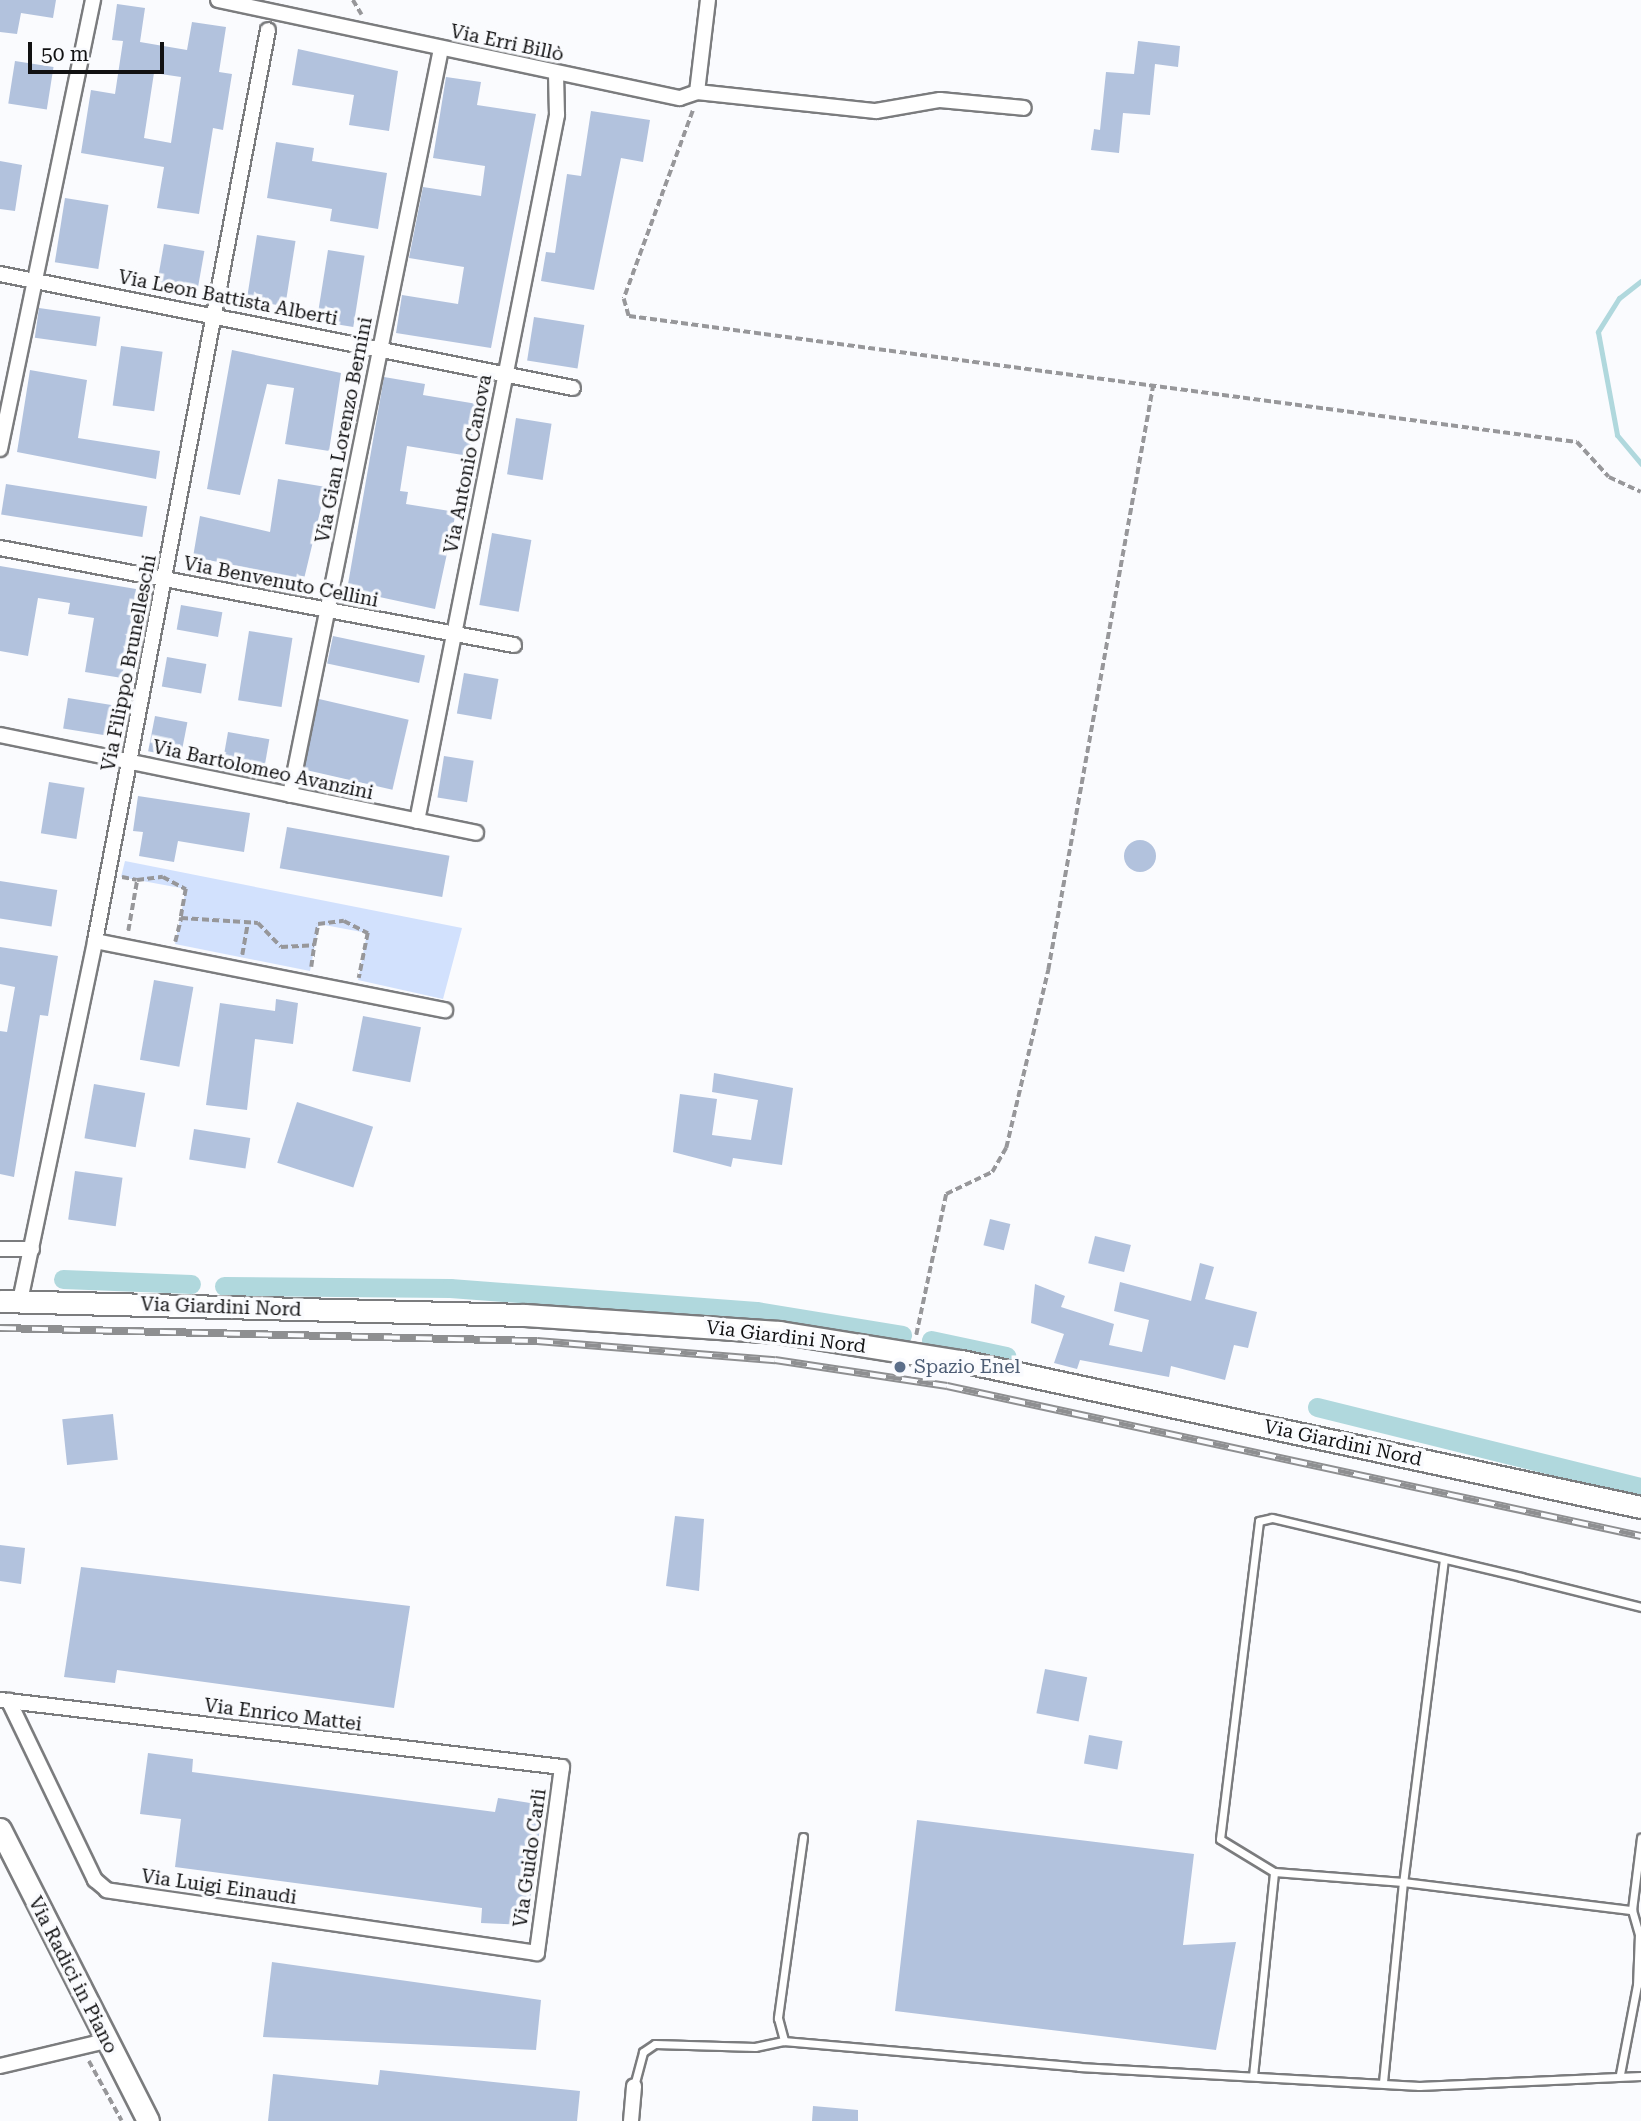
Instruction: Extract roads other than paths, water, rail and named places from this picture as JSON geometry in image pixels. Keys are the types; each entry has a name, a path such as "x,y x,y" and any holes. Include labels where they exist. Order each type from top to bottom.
{"main road":[{"name":"Via Giardini Nord","path":"10,1301 524,1315 779,1332 912,1353 1641,1507"},
{"name":"Via Radici in Piano","path":"0,1829 148,2121"}],"street":[{"path":"0,449 38,281 93,0"},
{"name":"Via Erri Billò","path":"218,0 253,3 441,49 667,97 692,94 876,111 940,100 1024,108"},
{"path":"692,94 708,0"},
{"name":"Via Filippo Brunelleschi","path":"10,1301 32,1249 95,941 268,30"},
{"name":"Via Gian Lorenzo Bernini","path":"290,795 441,49"},
{"name":"Via Antonio Canova","path":"417,821 556,116 556,73"},
{"name":"Via Leon Battista Alberti","path":"0,274 215,314 573,387"},
{"name":"Via Benvenuto Cellini","path":"0,548 514,645"},
{"name":"Via Bartolomeo Avanzini","path":"0,735 476,833"},
{"path":"95,941 445,1010"},
{"path":"0,1249 32,1249"},
{"name":"Via Enrico Mattei","path":"4,1701 562,1767"},
{"name":"Via Luigi Einaudi","path":"4,1701 95,1880 107,1890 537,1953"},
{"name":"Via Guido Carli","path":"537,1953 562,1767"},
{"path":"0,2066 106,2041"},
{"path":"631,2121 634,2086"}],"lane":[{"path":"1632,1910 1404,1882 1274,1872 1220,1839 1259,1521 1272,1518 1641,1607"},
{"path":"1383,2082 1404,1882 1444,1559"},
{"path":"784,2041 778,2018 803,1836"},
{"path":"1620,2074 1637,1985 1639,1934 1632,1910 1641,1838"},
{"path":"1253,2076 1274,1872"},
{"path":"634,2086 643,2052 655,2044 755,2047 784,2041 1253,2076 1461,2087 1620,2074 1641,2076"}],"waterway":[{"path":"1641,281 1619,298 1598,332 1617,435 1641,464"},
{"path":"63,1279 191,1284"},
{"path":"224,1286 450,1288 756,1311 902,1335"},
{"path":"931,1340 1006,1356"},
{"path":"1317,1407 1641,1487"}],"railway":[{"path":"0,1328 537,1341 775,1360 947,1386 1641,1536"}],"place":[{"name":"Spazio Enel","path":"900,1367"}]}
